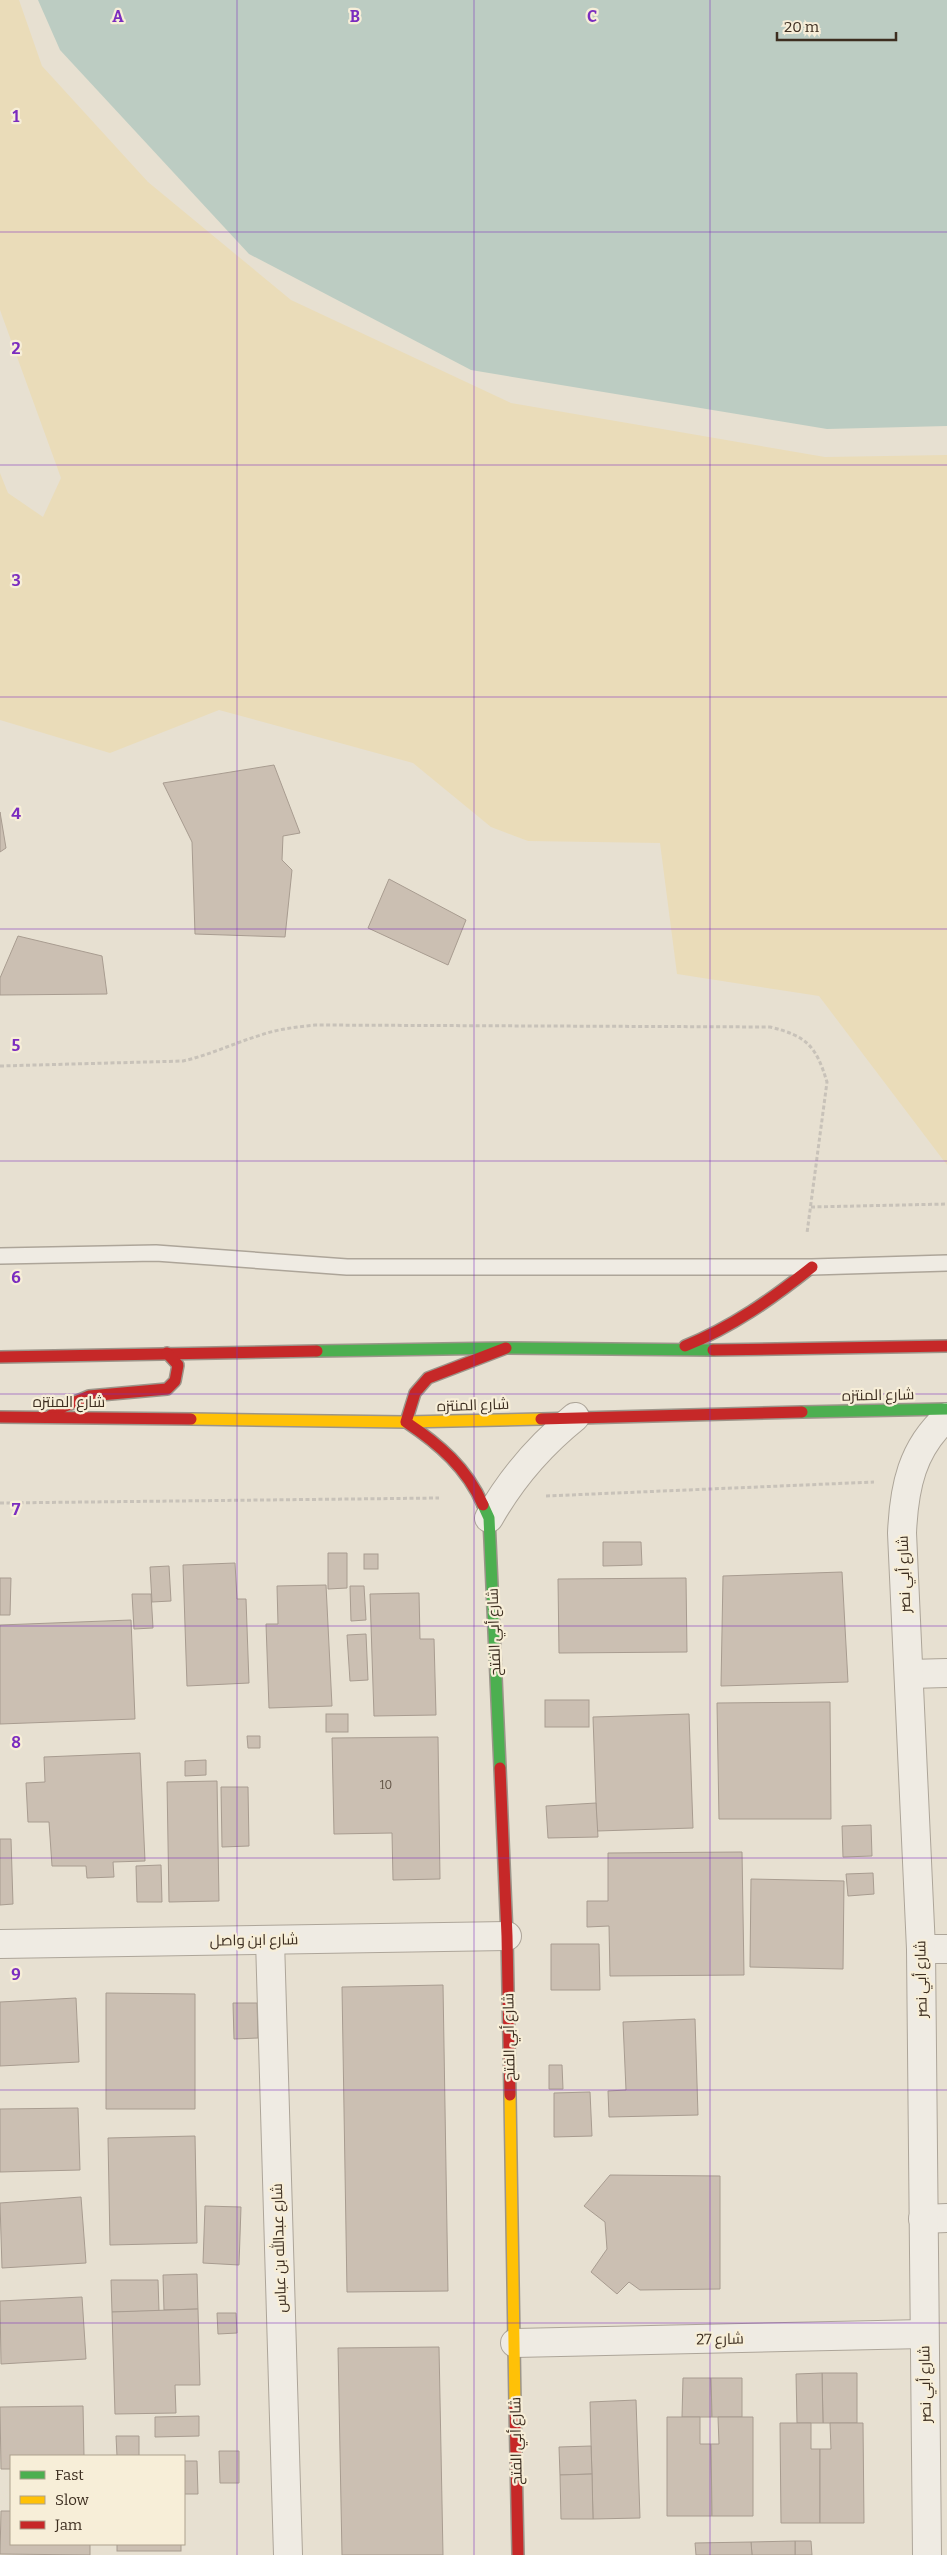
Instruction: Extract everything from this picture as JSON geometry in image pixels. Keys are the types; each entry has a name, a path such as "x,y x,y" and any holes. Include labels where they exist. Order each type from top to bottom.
{"main road":[{"path":"670,1352 705,1339 738,1321 770,1301 812,1267"},
{"path":"0,1357 506,1348 670,1352 947,1346"},
{"path":"406,1422 415,1393 428,1378 506,1348"},
{"path":"50,1416 63,1405 79,1397 96,1393 171,1388 176,1382 178,1365 167,1353"},
{"name":"شارع المنتزه","path":"0,1417 50,1416 406,1422 947,1409"},
{"name":"شارع أبي الفتح","path":"406,1422 429,1436 450,1454 490,1505 507,1936 518,2555"}],"street":[{"path":"490,1505 531,1456 575,1417"},
{"name":"شارع أبي نصر","path":"927,2555 936,2464 924,2334 935,2219 934,1949 909,1674 902,1532 903,1503 907,1480 919,1450 935,1427 947,1417"},
{"path":"909,1674 947,1673"},
{"name":"شارع ابن واصل","path":"0,1944 507,1936"},
{"name":"شارع عبدالله بن عباس","path":"270,1940 288,2555"},
{"name":"شارع 27","path":"515,2343 924,2334"}],"lane":[{"path":"0,1256 193,1254 347,1267 812,1267 947,1263"}],"path":[{"path":"0,1066 183,1061 209,1055 260,1035 287,1028 315,1025 770,1027 792,1032 810,1044 820,1060 827,1082 806,1242 812,1267"},
{"path":"811,1207 947,1204"},
{"path":"0,1503 490,1505 907,1480"}],"sand":[{"path":"0,0 19,0 42,66 148,182 291,300 511,403 825,457 947,455 947,1165 819,996 677,974 660,843 528,841 491,827 413,763 219,710 110,753 0,720 0,473 8,493 43,517 61,478 0,310"}],"shaded area":[{"path":"38,0 947,0 947,426 827,429 471,370 249,254 60,50"}],"building":[{"path":"274,765 300,833 283,836 282,860 292,870 285,937 195,934 192,842 163,783"},
{"path":"0,812 6,848 0,852"},
{"path":"389,879 466,920 448,965 368,928"},
{"path":"18,936 102,956 107,994 0,995 0,978"},
{"path":"603,1542 641,1542 642,1565 603,1566"},
{"path":"328,1553 347,1553 347,1588 328,1589"},
{"path":"364,1554 378,1554 378,1569 364,1569"},
{"path":"235,1563 237,1599 246,1599 249,1683 187,1686 183,1565"},
{"path":"169,1566 171,1601 152,1602 150,1567"},
{"path":"842,1572 848,1682 721,1686 723,1576"},
{"path":"0,1578 11,1578 10,1615 0,1615"},
{"path":"686,1578 687,1652 559,1653 558,1579"},
{"path":"326,1585 332,1706 269,1708 266,1624 278,1624 277,1586"},
{"path":"350,1586 364,1586 366,1620 351,1621"},
{"path":"419,1593 420,1639 434,1639 436,1715 374,1716 370,1594"},
{"path":"132,1594 151,1594 153,1628 134,1629"},
{"path":"131,1620 135,1719 0,1724 0,1625"},
{"path":"366,1634 368,1680 350,1681 347,1635"},
{"path":"545,1700 589,1700 589,1727 545,1727"},
{"path":"830,1702 831,1819 719,1819 717,1703"},
{"path":"326,1714 348,1714 348,1732 326,1732"},
{"path":"689,1714 693,1828 597,1831 593,1717"},
{"path":"247,1736 260,1736 260,1748 248,1748"},
{"path":"438,1737 440,1879 393,1880 392,1833 334,1834 332,1738"},
{"path":"140,1753 145,1861 113,1862 114,1877 87,1878 86,1866 52,1866 49,1822 28,1822 26,1783 45,1782 44,1757"},
{"path":"206,1760 206,1775 185,1776 185,1761"},
{"path":"217,1781 219,1901 169,1902 167,1782"},
{"path":"221,1787 248,1787 249,1846 222,1847"},
{"path":"596,1803 598,1837 548,1838 546,1806"},
{"path":"871,1825 872,1856 843,1857 842,1826"},
{"path":"0,1839 11,1839 13,1904 0,1905"},
{"path":"742,1852 744,1975 610,1976 609,1926 587,1927 587,1901 608,1901 608,1853"},
{"path":"161,1865 162,1902 137,1902 136,1866"},
{"path":"873,1873 874,1894 848,1896 846,1874"},
{"path":"751,1879 844,1881 843,1969 750,1967"},
{"path":"551,1944 599,1944 600,1990 551,1990"},
{"path":"443,1985 448,2291 347,2292 342,1987"},
{"path":"106,1993 195,1994 195,2109 106,2109"},
{"path":"76,1998 79,2062 0,2066 0,2002"},
{"path":"233,2003 257,2003 258,2038 234,2039"},
{"path":"695,2019 698,2115 609,2117 608,2091 626,2090 623,2022"},
{"path":"549,2065 562,2065 563,2089 549,2089"},
{"path":"590,2092 592,2136 554,2137 554,2093"},
{"path":"78,2108 80,2170 0,2172 0,2109"},
{"path":"195,2136 197,2243 110,2245 108,2138"},
{"path":"610,2175 720,2176 720,2289 640,2290 629,2282 617,2294 591,2272 607,2249 605,2222 584,2206"},
{"path":"81,2197 86,2263 2,2268 0,2203"},
{"path":"205,2206 241,2207 239,2265 203,2263"},
{"path":"197,2274 198,2309 164,2310 163,2275"},
{"path":"111,2280 158,2280 159,2311 112,2312"},
{"path":"82,2297 86,2359 1,2364 0,2301"},
{"path":"198,2309 200,2385 175,2385 176,2413 115,2414 112,2312"},
{"path":"217,2313 236,2313 237,2333 218,2334"},
{"path":"439,2347 443,2555 342,2555 338,2348"},
{"path":"822,2373 857,2373 857,2423 823,2423"},
{"path":"822,2373 823,2423 797,2423 796,2374"},
{"path":"683,2378 711,2378 712,2417 682,2417"},
{"path":"711,2378 742,2378 742,2417 712,2417"},
{"path":"636,2400 640,2518 593,2519 590,2402"},
{"path":"83,2406 84,2455 10,2455 10,2469 1,2469 0,2407"},
{"path":"199,2416 199,2436 155,2437 155,2417"},
{"path":"667,2417 700,2417 700,2444 711,2444 712,2516 667,2516"},
{"path":"718,2417 753,2417 753,2516 712,2516 711,2444 719,2444"},
{"path":"780,2423 811,2423 811,2449 820,2449 820,2523 781,2523"},
{"path":"830,2423 863,2423 864,2523 820,2523 820,2449 831,2449"},
{"path":"116,2436 139,2436 139,2455 117,2455"},
{"path":"591,2446 592,2474 560,2475 559,2447"},
{"path":"219,2451 239,2451 239,2483 220,2483"},
{"path":"185,2461 197,2461 198,2494 185,2494"},
{"path":"592,2474 593,2519 561,2519 560,2475"},
{"path":"1,2511 10,2511 10,2545 90,2545 90,2555 0,2554"},
{"path":"795,2541 811,2541 812,2555 795,2555"},
{"path":"795,2541 795,2555 752,2555 751,2542"},
{"path":"751,2542 752,2555 696,2555 695,2543"},
{"path":"117,2545 181,2545 181,2551 117,2551"}],"traffic: fast":[{"path":"317,1351 506,1348 713,1350"},
{"path":"802,1412 947,1409"},
{"path":"483,1505 489,1518 500,1768"}],"traffic: slow":[{"path":"191,1419 406,1422 541,1419"},
{"path":"510,2095 515,2406"}],"traffic: jam":[{"path":"685,1346 735,1321 782,1290 812,1267"},
{"path":"713,1350 947,1346"},
{"path":"483,1505 469,1480 451,1458 430,1439 406,1422 415,1393 428,1378 506,1348"},
{"path":"0,1357 317,1351"},
{"path":"50,1416 63,1407 89,1396 167,1389 175,1381 178,1365 167,1353"},
{"path":"541,1419 802,1412"},
{"path":"0,1417 191,1419"},
{"path":"500,1768 507,1936 510,2095"},
{"path":"515,2406 518,2555"}]}
